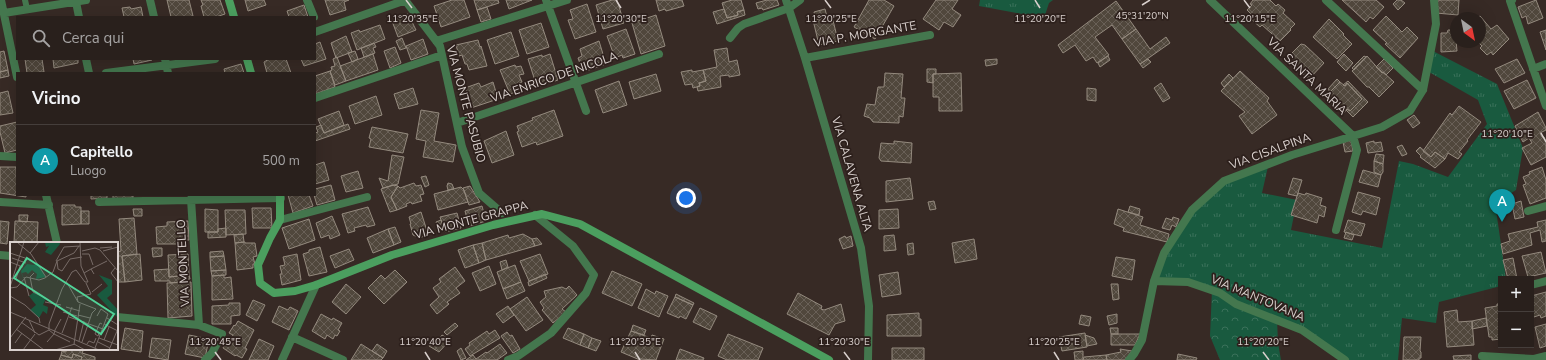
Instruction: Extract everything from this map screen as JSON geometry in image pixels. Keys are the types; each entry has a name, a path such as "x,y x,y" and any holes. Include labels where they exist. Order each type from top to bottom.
{"street":[{"path":"1,0 16,73"},
{"path":"4,13 55,2 86,0"},
{"path":"150,0 154,16"},
{"path":"229,0 234,16"},
{"path":"308,0 314,16"},
{"path":"317,31 406,0"},
{"name":"VIA MONTE PASUBIO","path":"406,0 440,46 462,148 479,193 502,213"},
{"path":"436,41 547,3 567,0"},
{"path":"730,38 738,28 744,24 800,0"},
{"name":"VIA SANTA MARIA","path":"1210,0 1353,136"},
{"path":"1326,0 1423,90"},
{"name":"VIA CISALPINA","path":"1129,360 1142,340 1154,281 1164,253 1192,210 1224,181 1292,154 1382,127 1410,111 1423,90 1436,24 1434,0"},
{"path":"1511,0 1546,106"},
{"path":"76,1 79,16"},
{"path":"547,3 586,111"},
{"name":"VIA CALAVENA ALTA","path":"788,4 861,248 869,306 868,360"},
{"name":"VIA P. MORGANTE","path":"805,58 930,35"},
{"name":"VIA ENRICO DE NICOLA","path":"457,123 659,54"},
{"path":"316,98 442,55"},
{"path":"86,60 89,72"},
{"path":"115,72 208,60"},
{"path":"246,60 251,72"},
{"path":"1533,69 1546,64"},
{"path":"1336,230 1357,150 1353,136"},
{"path":"0,156 16,157"},
{"path":"46,196 57,242"},
{"path":"100,202 280,196"},
{"name":"VIA MONTE GRAPPA","path":"280,196 280,220 258,265 260,283 274,293 295,291 316,285 392,255 493,225 542,214 580,224 829,360"},
{"path":"280,220 366,197"},
{"name":"VIA MONTELLO","path":"191,199 199,325"},
{"path":"0,202 49,205"},
{"path":"1528,211 1546,206"},
{"path":"508,360 518,356 551,333 586,293 594,275 573,246 535,215"},
{"path":"0,255 10,256"},
{"name":"VIA MANTOVANA","path":"1154,281 1188,282 1220,294 1236,304 1302,330 1345,360"},
{"path":"1534,284 1546,281"},
{"path":"282,360 316,285"},
{"name":"VIA MONTELLO","path":"118,317 199,325 222,334 212,353 205,360"},
{"path":"292,337 343,360"},
{"path":"1482,356 1534,359 1546,356"}],"lane":[{"path":"25,0 27,9"}],"green space":[{"path":"980,0 1053,0 1049,3 1044,18 979,6"},
{"path":"1429,49 1497,84 1523,148 1516,190 1495,203 1506,276 1498,276 1498,287 1439,302 1436,323 1402,318 1398,360 1348,360 1303,328 1188,281 1153,281 1186,219 1220,185 1269,162 1262,193 1297,200 1291,230 1382,248 1399,161 1413,164 1448,177 1487,124 1478,100 1429,72"},
{"path":"1212,290 1277,319 1278,343 1281,360 1220,360 1210,336"}],"building":[{"path":"167,0 189,0 193,16 171,16"},
{"path":"201,0 220,0 225,14 219,16 204,16 201,6 203,5"},
{"path":"245,0 264,0 266,5 248,11"},
{"path":"325,0 349,0 344,2 346,10 330,15"},
{"path":"452,0 464,0 470,17 441,27 434,6"},
{"path":"474,0 498,0 499,3 477,10"},
{"path":"506,0 532,0 509,9"},
{"path":"617,0 624,23 603,29 596,5"},
{"path":"656,0 682,0 684,6 666,11 665,9 659,11"},
{"path":"732,0 741,0 744,10 737,12 738,15 727,18 722,3"},
{"path":"767,0 777,0 779,5 763,10 762,8 758,9 756,3"},
{"path":"869,0 884,0 894,6 875,39 854,27"},
{"path":"936,0 958,0 952,9 961,15 953,27 944,22 939,30 923,19"},
{"path":"1253,0 1270,0 1276,6 1278,4 1285,10 1283,13 1295,24 1280,41 1262,25 1260,27 1251,19 1253,16 1247,10 1252,5 1250,4"},
{"path":"1342,0 1376,0 1384,7 1373,19 1370,17 1366,22"},
{"path":"1397,0 1401,0 1405,3 1398,10 1393,4"},
{"path":"1437,0 1459,0 1458,12 1450,12 1450,14 1436,13"},
{"path":"1536,0 1543,18 1528,24 1526,16 1522,18 1518,7"},
{"path":"1116,1 1136,29 1122,39 1112,25 1095,37 1109,55 1097,63 1093,57 1086,61 1075,45 1063,53 1058,45"},
{"path":"587,4 596,32 575,39 568,20 573,19 570,10"},
{"path":"304,5 308,16 289,16 287,11"},
{"path":"130,7 131,9 141,7 143,16 124,16 122,8"},
{"path":"487,7 491,19 481,22 477,10"},
{"path":"724,9 727,18 738,15 737,12 744,10 745,15 717,24 713,12"},
{"path":"825,9 827,17 816,20 814,12"},
{"path":"408,14 416,30 398,37 392,21"},
{"path":"656,15 665,46 641,54 632,23"},
{"path":"832,16 838,41 819,45 813,20"},
{"path":"1386,16 1402,32 1407,27 1418,38 1400,58 1373,30"},
{"path":"1329,19 1352,44 1337,59 1313,37"},
{"path":"541,23 549,47 527,54 519,30"},
{"path":"1486,23 1491,29 1497,25 1509,39 1493,55 1491,52 1487,55 1480,48 1486,48"},
{"path":"380,25 385,39 357,50 351,33 359,30 360,32"},
{"path":"626,29 635,54 623,58 622,55 615,58 607,36"},
{"path":"1136,29 1150,49 1166,37 1170,43 1140,64 1122,39"},
{"path":"1448,30 1450,30 1450,48 1457,48 1457,51 1441,52 1441,33 1447,33"},
{"path":"1546,30 1546,50 1540,32"},
{"path":"511,32 519,56 495,64 487,40"},
{"path":"346,36 352,52 336,58 331,43"},
{"path":"402,38 406,48 400,50 396,41"},
{"path":"423,39 428,54 411,60 406,46"},
{"path":"478,40 487,66 469,70 462,55 459,56 456,45"},
{"path":"599,41 606,64 583,72 578,58 582,56 580,49"},
{"path":"320,42 326,59 304,66 301,60 316,60 316,44"},
{"path":"374,43 376,47 373,48 375,53 364,57 361,48"},
{"path":"1301,44 1305,45 1324,63 1309,79 1286,59"},
{"path":"395,47 401,63 390,68 384,51"},
{"path":"727,48 729,62 737,60 740,75 729,77 729,75 720,76 721,87 698,91 697,87 700,86 699,83 706,81 703,70 717,67 714,50"},
{"path":"4,51 8,70 0,72 0,52"},
{"path":"355,51 358,59 352,62 348,53"},
{"path":"373,54 378,70 346,81 340,66"},
{"path":"550,54 558,80 537,87 528,59"},
{"path":"1344,54 1353,63 1346,71 1337,62"},
{"path":"1108,56 1110,60 1100,67 1098,63"},
{"path":"1364,56 1366,57 1354,70 1352,68"},
{"path":"1367,56 1382,73 1383,72 1394,82 1379,97 1352,71"},
{"path":"337,57 346,81 335,85 330,71 332,70 331,67 335,66 333,59"},
{"path":"997,59 997,64 986,66 985,60"},
{"path":"1148,59 1151,62 1143,68 1140,64"},
{"path":"1384,59 1393,68 1386,75 1376,67"},
{"path":"1517,59 1525,73 1504,83 1495,69"},
{"path":"25,60 42,60 44,72 27,72"},
{"path":"53,60 78,60 78,63 54,68"},
{"path":"133,60 152,60 134,64"},
{"path":"267,60 286,60 291,72 267,72 264,62"},
{"path":"241,64 244,72 225,72 224,69"},
{"path":"515,65 516,67 521,66 524,74 519,75 522,82 519,83 521,90 510,94 500,70"},
{"path":"927,69 936,69 936,74 933,74 933,83 927,82"},
{"path":"8,70 9,76 0,78 0,72"},
{"path":"692,70 692,72 703,70 706,81 699,83 700,86 693,88 692,84 685,85 681,72"},
{"path":"330,71 335,87 316,94 316,76"},
{"path":"1240,71 1269,98 1267,101 1277,115 1252,134 1239,116 1245,112 1221,91"},
{"path":"885,73 903,74 901,98 905,98 903,117 899,116 899,123 873,122 870,118 864,116 867,104 875,105 878,87 884,87"},
{"path":"961,73 962,111 939,111 939,97 933,97 933,74"},
{"path":"656,74 661,91 634,99 629,82"},
{"path":"1229,74 1233,78 1224,87 1221,83"},
{"path":"1337,79 1340,82 1330,92 1328,89"},
{"path":"1527,80 1536,98 1514,109 1504,91"},
{"path":"619,81 627,105 603,113 595,90"},
{"path":"1348,81 1368,102 1353,117 1346,110 1347,109 1350,111 1362,99 1347,83 1345,86 1343,85"},
{"path":"493,82 498,99 471,108 465,88 479,83 481,87"},
{"path":"1340,82 1345,86 1347,83 1362,99 1350,111 1347,109 1343,114 1326,98 1332,94 1330,92"},
{"path":"1161,83 1170,98 1163,102 1154,88"},
{"path":"413,88 418,104 399,109 394,94"},
{"path":"1087,88 1096,89 1096,101 1087,100"},
{"path":"8,91 13,113 0,115 0,93"},
{"path":"376,96 382,115 355,124 349,106"},
{"path":"1459,106 1481,122 1459,152 1462,154 1458,159 1448,153 1445,159 1435,152 1431,157 1423,151 1450,113 1452,115"},
{"path":"421,110 439,113 434,141 456,145 453,162 423,157 426,141 416,139"},
{"path":"554,110 563,136 537,145 536,142 522,147 517,132 519,131 517,126 533,120 532,118"},
{"path":"339,111 344,125 324,133 318,119"},
{"path":"1538,112 1546,128 1546,130 1540,133 1546,141 1546,157 1531,165 1522,148 1532,143 1529,138 1523,142 1515,126"},
{"path":"1414,115 1420,123 1413,128 1407,120"},
{"path":"16,122 16,150 5,153 0,126"},
{"path":"348,124 350,129 316,141 316,133 318,132 316,127 321,125 324,133"},
{"path":"372,127 408,134 403,153 369,147 371,139 369,138"},
{"path":"506,131 514,155 492,163 484,141"},
{"path":"1351,140 1353,151 1345,152 1343,142"},
{"path":"894,141 912,143 911,163 881,161 879,158 881,143 894,144"},
{"path":"1374,141 1374,143 1381,142 1383,151 1368,153 1366,143"},
{"path":"1402,145 1407,154 1402,156 1397,147"},
{"path":"1420,147 1431,157 1435,152 1445,159 1435,168 1420,157 1421,156 1416,151"},
{"path":"1376,154 1384,155 1383,164 1374,161"},
{"path":"392,155 404,157 398,184 383,188 379,178 388,181"},
{"path":"1374,161 1383,164 1383,172 1381,175 1374,172"},
{"path":"324,162 329,180 316,184 316,165"},
{"path":"0,167 16,167 16,195 0,193"},
{"path":"1542,167 1546,180 1546,198 1530,204 1523,185 1526,184 1523,177 1530,174 1529,172"},
{"path":"1363,170 1381,175 1378,187 1359,182"},
{"path":"358,171 363,188 346,192 341,176"},
{"path":"426,176 429,185 425,187 421,177"},
{"path":"910,178 913,199 886,202 886,181"},
{"path":"1293,178 1302,180 1297,196 1288,194"},
{"path":"414,183 416,186 421,185 424,194 420,195 422,201 412,204 411,202 406,204 407,206 397,210 391,197 398,186 400,188"},
{"path":"448,183 452,184 454,189 448,190"},
{"path":"331,185 335,200 317,205 314,196 316,196 316,189"},
{"path":"393,185 398,186 391,197 397,210 390,212 381,189"},
{"path":"470,186 480,202 469,205 463,188"},
{"path":"461,187 464,190 468,202 438,210 434,194"},
{"path":"1358,192 1380,198 1376,215 1363,211 1361,215 1352,212"},
{"path":"1298,193 1305,195 1306,193 1322,198 1320,205 1326,207 1324,217 1319,215 1317,223 1291,215"},
{"path":"91,196 107,196 107,198 91,199"},
{"path":"113,196 133,196 133,198 113,199"},
{"path":"288,196 309,196 313,206 293,213"},
{"path":"934,201 936,209 930,210 928,202"},
{"path":"1521,201 1524,217 1515,219 1512,204"},
{"path":"62,205 75,205 75,207 81,207 81,224 62,225"},
{"path":"482,206 486,221 469,226 465,211"},
{"path":"1130,206 1140,209 1139,215 1128,212"},
{"path":"368,207 375,225 367,227 366,225 354,228 355,231 348,233 342,214"},
{"path":"252,208 271,208 272,228 253,228"},
{"path":"133,209 142,209 142,216 134,216"},
{"path":"205,209 218,210 218,232 205,232"},
{"path":"898,209 899,228 879,229 879,210"},
{"path":"1118,209 1143,217 1140,225 1169,234 1167,242 1123,231 1124,228 1114,224"},
{"path":"225,210 245,210 246,234 226,235"},
{"path":"81,211 89,211 89,224 81,224"},
{"path":"421,212 428,234 420,238 413,235 409,217"},
{"path":"457,213 461,228 445,232 440,217"},
{"path":"19,215 28,215 27,222 19,221"},
{"path":"332,216 340,235 330,239 329,235 321,238 316,223"},
{"path":"1173,217 1179,219 1176,227 1172,225 1170,230 1162,228 1166,218 1172,220"},
{"path":"134,218 137,254 122,256 125,282 118,282 118,252 121,251 119,219"},
{"path":"309,219 315,240 289,249 282,228"},
{"path":"441,220 444,229 439,230 436,222"},
{"path":"1348,220 1365,224 1361,236 1344,232"},
{"path":"1546,220 1546,241 1542,242 1540,230 1530,233 1532,245 1503,254 1501,244 1510,241 1508,234 1538,227 1537,222"},
{"path":"0,221 9,222 7,244 0,243"},
{"path":"15,221 38,222 37,242 14,242"},
{"path":"188,221 189,240 178,240 178,244 157,244 156,227 167,226 167,222"},
{"path":"395,227 401,242 394,245 388,229"},
{"path":"226,228 226,237 208,238 208,232 218,232 218,229"},
{"path":"388,229 394,245 373,253 367,238"},
{"path":"1346,232 1354,235 1352,240 1344,238"},
{"path":"243,234 244,242 235,243 234,235"},
{"path":"523,234 532,239 535,246 486,260 482,243 508,235 509,238"},
{"path":"894,235 896,250 884,251 884,236"},
{"path":"845,236 846,238 851,236 853,246 843,249 839,239"},
{"path":"537,238 542,244 535,246 532,239"},
{"path":"974,239 977,259 955,263 952,243"},
{"path":"235,243 255,243 257,256 253,257 255,264 253,264 253,268 237,270"},
{"path":"482,243 486,260 479,263 473,245"},
{"path":"913,243 914,254 908,255 907,244"},
{"path":"473,245 479,263 465,268 458,250"},
{"path":"320,247 327,272 309,276 303,254 309,252 309,250"},
{"path":"152,248 162,248 162,256 153,257"},
{"path":"349,249 354,260 335,268 330,256"},
{"path":"223,251 224,256 210,257 210,252"},
{"path":"1541,252 1546,273 1528,276 1522,256"},
{"path":"140,254 142,280 125,282 122,256"},
{"path":"188,254 189,275 169,277 168,255"},
{"path":"297,254 301,280 282,285 280,266 285,265 283,257"},
{"path":"540,254 548,274 529,281 520,261"},
{"path":"224,256 226,270 211,271 210,257"},
{"path":"1116,257 1135,260 1132,280 1112,276"},
{"path":"1513,258 1516,276 1507,276 1503,260"},
{"path":"506,260 508,267 502,270 500,262"},
{"path":"515,265 521,282 503,289 497,272"},
{"path":"489,266 496,284 480,291 472,273"},
{"path":"455,267 465,281 456,288 460,293 447,302 449,304 437,314 430,305 439,297 433,288 441,282 439,279"},
{"path":"169,269 169,277 189,275 190,279 170,283 170,281 155,281 154,270"},
{"path":"226,270 226,275 212,276 211,271"},
{"path":"395,270 407,282 384,304 368,288 381,275 385,279"},
{"path":"612,271 642,284 632,306 602,293"},
{"path":"898,272 901,294 882,297 879,275"},
{"path":"545,274 547,278 529,286 528,282"},
{"path":"224,275 224,278 231,277 233,299 212,300 212,276"},
{"path":"191,282 192,316 168,318 167,283"},
{"path":"521,282 525,291 507,299 503,289"},
{"path":"346,284 361,297 346,314 332,302"},
{"path":"1111,284 1118,284 1119,299 1113,300"},
{"path":"569,286 577,295 562,309 566,312 553,323 542,310 544,308 540,302 546,297 544,291 562,287 566,289"},
{"path":"646,289 655,294 656,291 668,296 659,317 638,308"},
{"path":"1546,292 1546,316 1541,318 1540,315 1534,317 1534,295"},
{"path":"798,293 822,306 821,309 824,310 841,304 845,321 835,324 829,335 787,314"},
{"path":"676,294 694,303 693,305 675,297"},
{"path":"527,297 543,320 526,331 510,309"},
{"path":"675,297 693,305 686,319 667,313"},
{"path":"253,300 265,305 257,321 246,315"},
{"path":"229,303 240,303 240,315 231,316 231,324 212,324 212,306 229,305"},
{"path":"1498,304 1498,339 1492,340 1492,337 1489,337 1485,308 1497,306"},
{"path":"279,306 288,310 290,307 298,311 289,330 272,322"},
{"path":"508,306 514,315 503,323 496,314"},
{"path":"700,308 717,316 710,330 693,322"},
{"path":"1457,310 1458,322 1472,321 1474,345 1447,347 1444,312"},
{"path":"919,313 919,319 921,319 921,336 887,336 887,315"},
{"path":"321,314 342,323 338,330 340,331 333,339 327,335 325,339 312,331"},
{"path":"1117,314 1117,323 1109,325 1107,316"},
{"path":"1081,315 1091,317 1089,326 1079,324"},
{"path":"1486,318 1487,326 1472,329 1472,321"},
{"path":"238,321 254,330 242,358 236,355 235,356 223,348 227,340 230,342 233,335 229,333"},
{"path":"455,323 458,326 447,335 444,332"},
{"path":"1546,324 1546,346 1540,348 1535,327"},
{"path":"633,325 646,330 644,335 631,331"},
{"path":"125,328 143,331 141,352 121,349"},
{"path":"568,328 584,334 580,345 563,338"},
{"path":"1110,328 1118,328 1118,334 1111,334"},
{"path":"495,330 500,338 470,356 465,349 470,345 469,343 487,331 489,334"},
{"path":"631,331 651,338 652,335 664,339 656,360 640,360 621,352"},
{"path":"507,332 510,336 512,335 520,349 513,353 501,336"},
{"path":"1085,333 1087,347 1062,351 1059,337"},
{"path":"584,334 592,338 588,348 580,345"},
{"path":"728,334 763,348 758,360 727,360 718,356"},
{"path":"1111,334 1140,334 1135,345 1111,345"},
{"path":"189,335 209,339 205,358 185,354"},
{"path":"442,335 450,340 439,352 429,346 434,339 438,341"},
{"path":"1085,335 1094,338 1097,344 1087,346"},
{"path":"1404,337 1421,337 1421,358 1419,358 1419,360 1403,360"},
{"path":"152,338 171,340 168,360 149,357"},
{"path":"592,338 601,341 596,351 588,348"},
{"path":"259,339 274,346 268,360 249,360"},
{"path":"361,344 383,358 381,360 351,360"},
{"path":"377,344 387,351 383,358 372,351"},
{"path":"500,344 507,353 497,360 466,360 473,355 476,359"},
{"path":"461,348 466,358 461,360 457,351"},
{"path":"892,348 924,348 924,360 892,360"},
{"path":"680,349 704,358 703,360 676,360"},
{"path":"1120,349 1132,351 1125,360 1107,360 1106,355 1121,352"},
{"path":"66,350 80,350 83,351 82,353 95,357 95,360 81,360 82,357 73,354 72,358 61,355 62,351 66,352"},
{"path":"1083,351 1083,360 1075,360 1074,352"},
{"path":"73,354 82,357 81,360 59,360 61,355 72,358"},
{"path":"1178,354 1197,358 1196,360 1177,360"},
{"path":"1106,355 1107,360 1083,360 1084,357"},
{"path":"1471,355 1471,360 1454,360 1453,356"}],"place":[{"name":"Capitello","path":"1502,222"}]}
